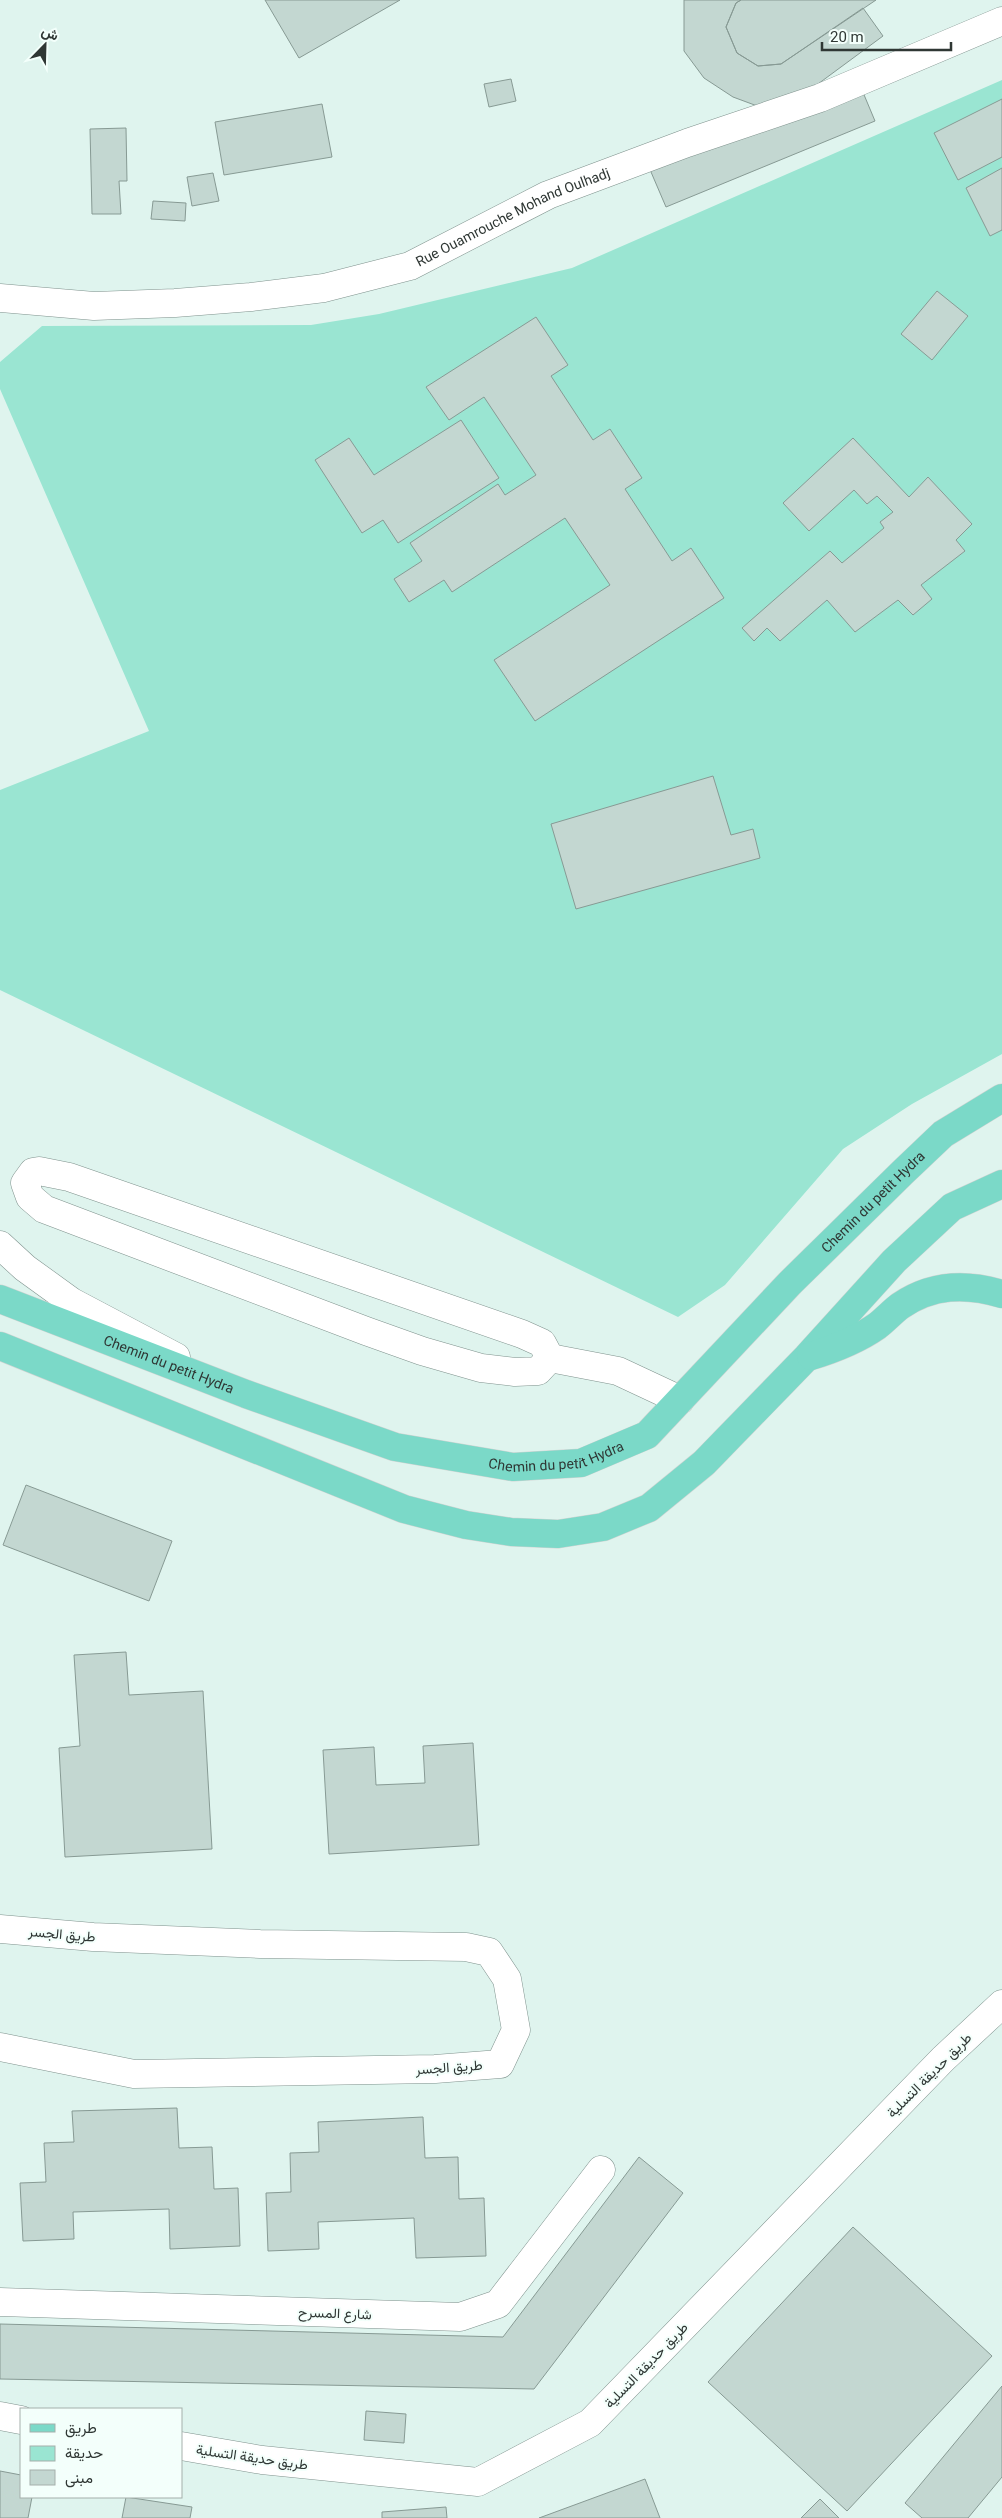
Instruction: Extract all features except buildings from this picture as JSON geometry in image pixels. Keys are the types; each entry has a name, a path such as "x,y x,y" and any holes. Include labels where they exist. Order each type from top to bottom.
{"main road":[{"name":"Chemin du petit Hydra","path":"0,1299 246,1394 395,1446 513,1467 581,1462 648,1435 790,1283 902,1173 944,1134 1002,1098"},
{"path":"0,1346 404,1509 466,1525 511,1532 558,1534 603,1527 649,1508 704,1463 807,1357 894,1261 952,1207 1002,1184"},
{"path":"807,1357 852,1340 877,1326 919,1294 947,1286 982,1288 1002,1294"}],"street":[{"name":"Rue Ouamrouche Mohand Oulhadj","path":"0,298 94,306 175,304 250,298 324,288 410,266 548,195 820,98 1002,21"},
{"path":"39,1171 69,1177 536,1339 547,1349 550,1358 538,1371 515,1372 481,1368 412,1347 52,1212 36,1204 26,1190 25,1183 33,1172 39,1171"},
{"path":"0,1245 25,1268 72,1302 246,1394"},
{"path":"550,1358 618,1370 680,1400"},
{"name":"طريق الجسر","path":"0,1929 93,1937 250,1943 466,1947 489,1952 507,1979 516,2030 500,2064 434,2069 134,2074 0,2047"},
{"name":"طريق حديقة التسلية","path":"182,2446 262,2460 478,2482 590,2422 943,2059 1002,2004"},
{"name":"شارع المسرح","path":"0,2302 460,2317 498,2304 602,2170"},
{"path":"0,2416 20,2420"}],"green space":[{"path":"1002,80 1002,1054 912,1104 843,1149 725,1285 678,1317 0,990 0,790 149,731 0,389 0,362 42,326 311,325 379,314 572,268"}]}
